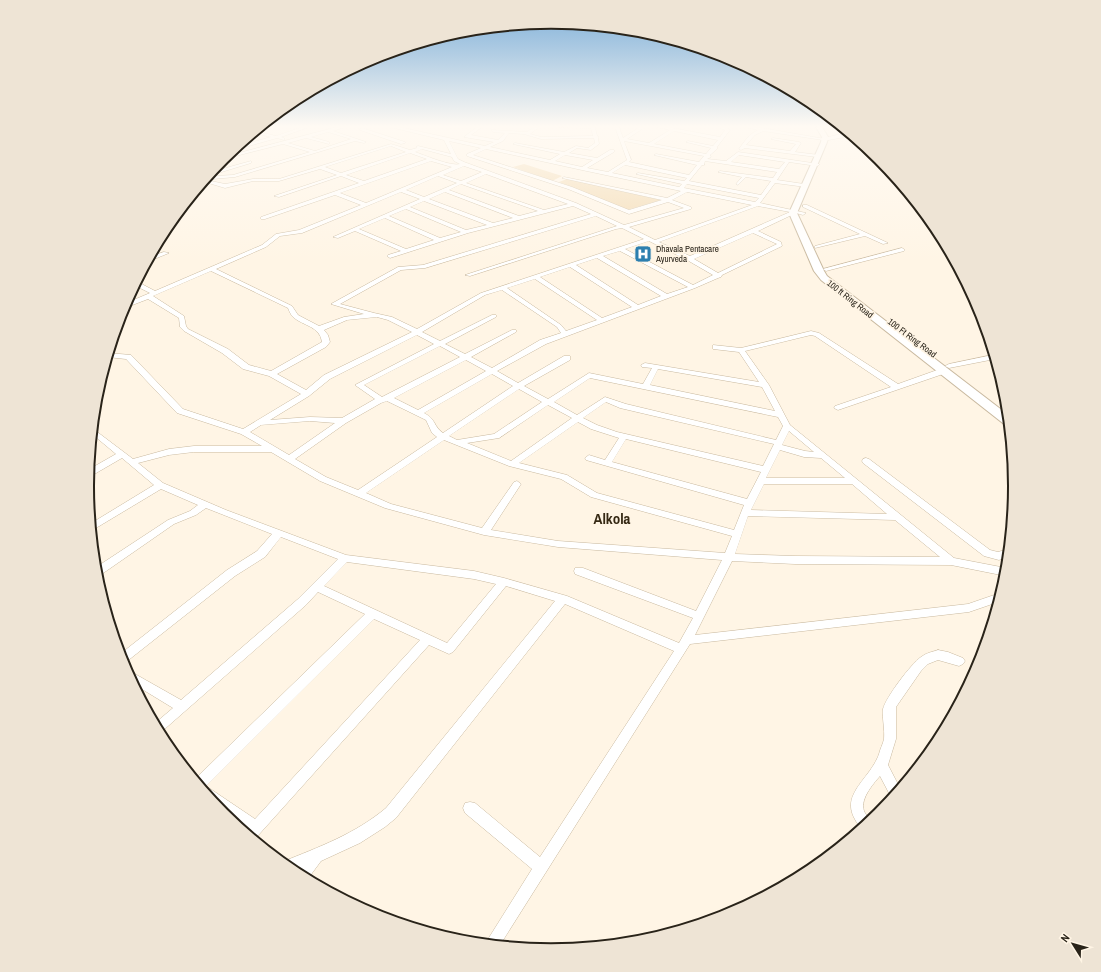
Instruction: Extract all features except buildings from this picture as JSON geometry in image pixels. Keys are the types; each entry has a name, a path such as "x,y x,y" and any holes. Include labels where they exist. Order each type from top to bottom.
{"main road":[{"path":"799,211 804,186 811,172"},
{"path":"799,211 812,172"},
{"name":"100 Ft Ring Road","path":"799,211 826,269 832,278 946,368 1000,406"},
{"name":"100 ft Ring Road","path":"799,211 824,278 946,368 1002,416"}],"street":[{"path":"217,174 233,176 245,172"},
{"path":"209,183 230,186 253,180 279,180 303,172"},
{"path":"335,172 364,183"},
{"path":"277,196 350,172"},
{"path":"263,218 395,172"},
{"path":"132,303 264,246 278,235 300,232 445,172"},
{"path":"336,237 485,172"},
{"path":"487,172 574,204 597,214 688,258 719,276"},
{"path":"492,174 497,172"},
{"path":"523,172 553,182 629,212"},
{"path":"600,172 756,205 799,211 866,234 885,243"},
{"path":"668,172 691,177"},
{"path":"680,189 695,172"},
{"path":"722,172 804,186"},
{"path":"244,432 306,394 327,377 417,332 483,294 620,249 652,241 756,205 779,172"},
{"path":"631,179 638,174 762,197"},
{"path":"438,175 462,182 542,211"},
{"path":"534,189 570,175"},
{"path":"738,184 745,176"},
{"path":"468,275 615,228 625,227 689,208 668,200 564,178"},
{"path":"401,190 493,225"},
{"path":"445,190 518,218"},
{"path":"608,219 668,200 686,190"},
{"path":"334,194 367,205"},
{"path":"390,256 466,232 542,211 574,204"},
{"path":"406,207 466,232"},
{"path":"688,258 799,211"},
{"path":"597,214 423,267 401,268 334,304 390,318 466,357 594,427 624,436 766,470"},
{"path":"385,216 439,240"},
{"path":"355,229 406,251"},
{"path":"418,412 537,345 665,296 693,287 719,276 780,245 779,243 752,230"},
{"path":"817,247 866,234"},
{"path":"620,249 693,287"},
{"path":"826,269 902,250"},
{"path":"155,257 166,252"},
{"path":"598,256 665,296"},
{"path":"571,265 636,307"},
{"path":"212,269 290,307 297,317 319,329 325,335 326,342 323,345 272,374"},
{"path":"536,277 601,320"},
{"path":"140,286 182,317 183,327 186,330 225,351 246,367 272,374 306,394"},
{"path":"503,288 559,326 565,334"},
{"path":"319,329 346,318 376,315"},
{"path":"494,316 359,384 384,399 418,412 431,421 435,431 443,437 512,464 564,477 594,495 737,534"},
{"path":"289,459 343,421 514,331"},
{"path":"716,347 741,350 811,333 817,334 897,387"},
{"path":"741,350 765,385 787,426 951,560"},
{"path":"113,356 128,357 180,411 244,432 323,479 388,506 484,532 558,544 728,557 795,560 951,560 1000,571"},
{"path":"358,494 518,386 567,358"},
{"path":"838,408 946,368 989,358"},
{"path":"645,365 765,385"},
{"path":"645,387 656,367"},
{"path":"456,442 496,436 589,375 781,415"},
{"path":"512,464 605,399 623,406 778,445 804,454 824,456"},
{"path":"259,423 310,419 343,421"},
{"path":"495,939 540,867 685,645 728,557 760,481 787,426"},
{"path":"96,436 123,454 160,486 205,505 344,558 474,575 504,582 563,599 685,645 969,608 993,599"},
{"path":"607,463 624,436"},
{"path":"131,462 169,452 194,449 273,449"},
{"path":"94,471 123,454"},
{"path":"589,458 748,508 898,517"},
{"path":"866,460 987,553 999,556 1003,554"},
{"path":"760,481 854,481"},
{"path":"484,532 517,484"},
{"path":"95,526 160,486"},
{"path":"101,569 171,522 193,513 205,505"},
{"path":"126,656 231,573 265,550 279,533"},
{"path":"162,725 302,602 344,558"},
{"path":"579,571 699,616"},
{"path":"316,587 449,649 504,582"},
{"path":"295,864 317,857 376,827 391,813 563,599"},
{"path":"202,781 372,614"},
{"path":"239,821 253,832 428,639"},
{"path":"862,820 858,816 857,800 867,781 881,765 890,739 888,711 890,706 919,665 928,657 936,655 946,656 959,661"},
{"path":"138,682 182,707"},
{"path":"881,765 893,788"},
{"path":"470,808 540,867"},
{"path":"305,871 317,857"}],"shaded area":[{"path":"528,172 550,172 562,176 552,181"},
{"path":"567,179 661,200 627,210 559,182"}],"place":[{"name":"Dhavala Pentacare Ayurveda","path":"643,254"}],"district":[{"name":"Alkola","path":"612,518"}]}
